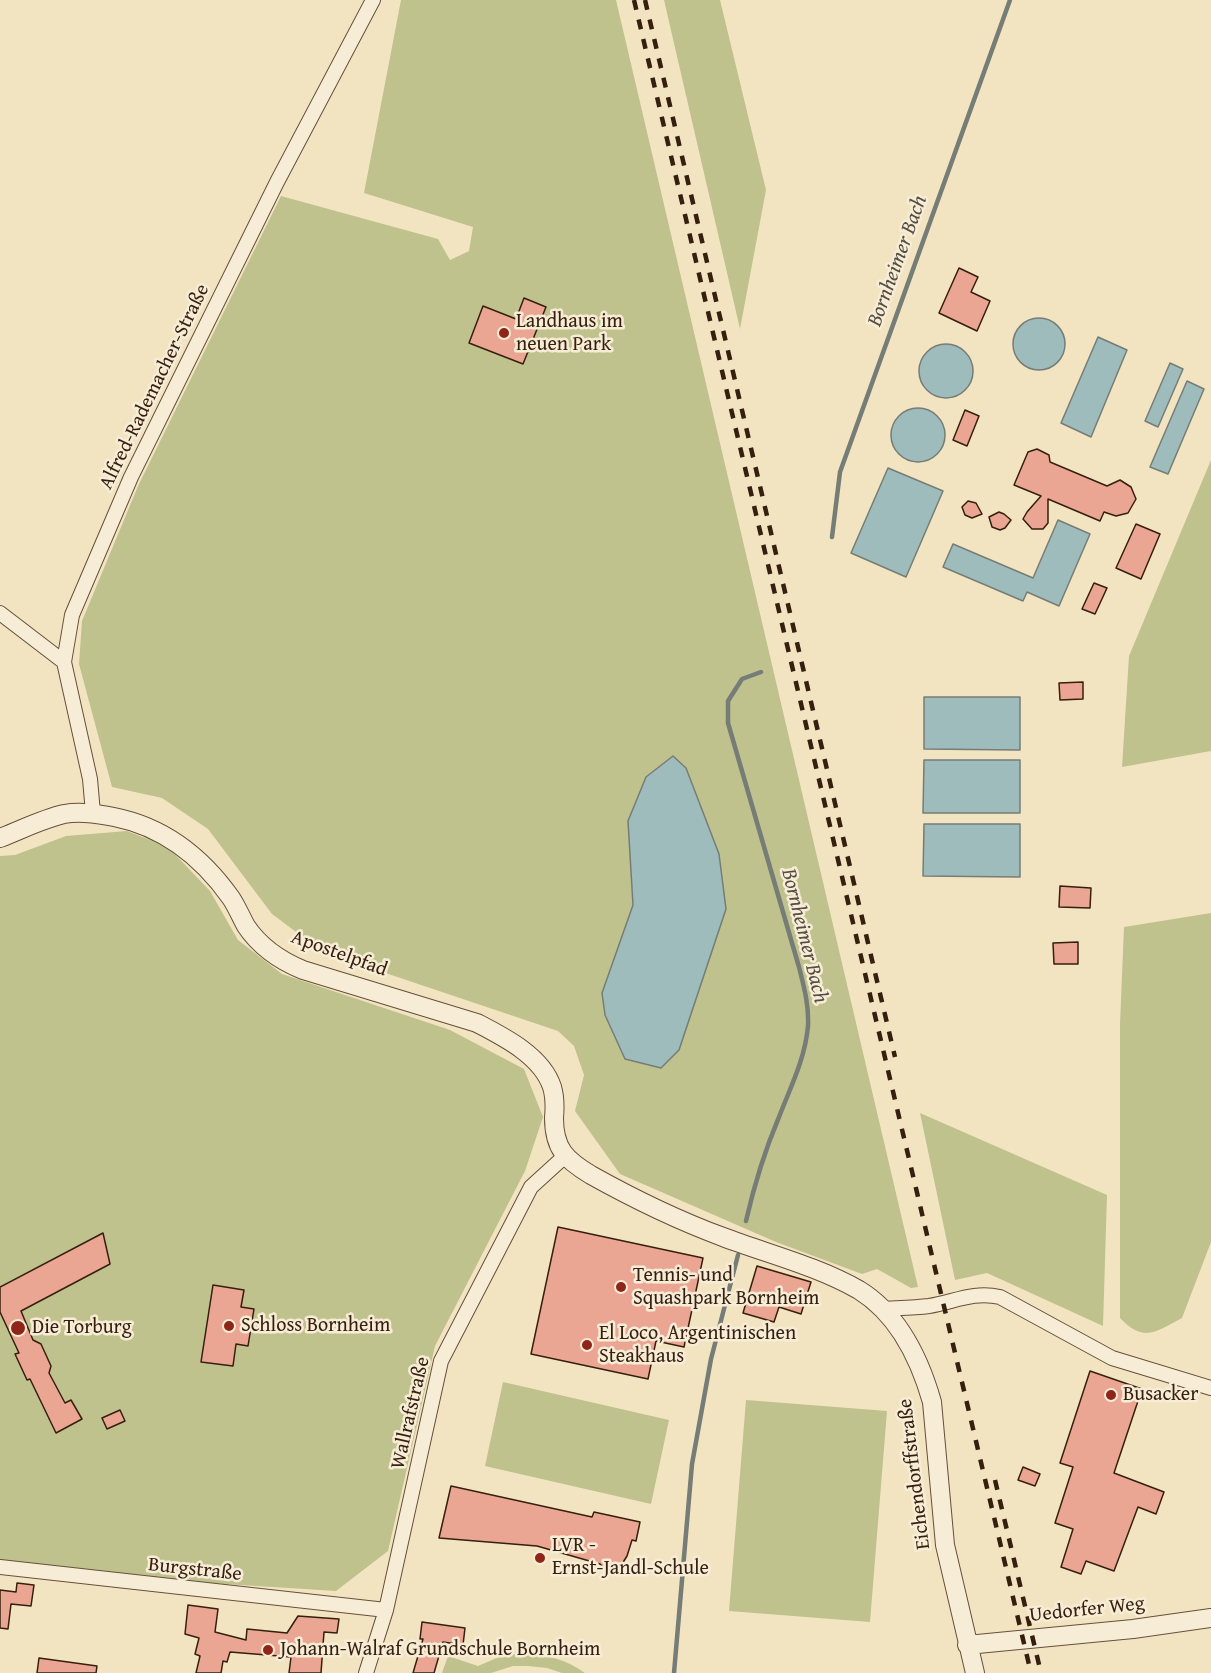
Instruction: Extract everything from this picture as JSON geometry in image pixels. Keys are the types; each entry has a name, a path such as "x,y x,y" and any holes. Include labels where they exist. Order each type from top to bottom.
{"street":[{"name":"Alfred-Rademacher-Straße","path":"93,813 90,779 64,662 72,615 131,477 277,182 373,0"},
{"path":"0,613 64,662"},
{"name":"Apostelpfad","path":"0,838 60,815 93,813 135,821 161,832 198,860 220,885 254,936 284,961 303,970 477,1023 523,1051 543,1070 552,1085 555,1102 555,1136 565,1156"},
{"name":"Eichendorffstraße","path":"565,1156 588,1173 677,1220 822,1272 860,1291 896,1325 914,1352 932,1402 945,1545 975,1673"},
{"name":"Wallrafstraße","path":"366,1673 386,1610 441,1361 531,1187 565,1156"},
{"path":"880,1309 931,1305 986,1294 999,1297 1112,1358 1211,1388"},
{"name":"Burgstraße","path":"0,1567 386,1610"},
{"name":"Uedorfer Weg","path":"967,1645 1133,1629 1211,1618"}],"green space":[{"path":"401,0 616,0 918,1287 911,1288 877,1269 862,1274 776,1242 620,1174 575,1111 584,1075 574,1046 558,1031 323,952 272,914 208,829 162,798 112,787 79,664 82,621 138,486 281,196 438,239 450,260 469,251 473,227 364,193","holes":["686,768 719,854 726,909 602,994 633,905 628,821"]},
{"path":"664,0 720,0 766,190 740,329"},
{"path":"1211,460 1211,751 1122,767 1129,656"},
{"path":"127,831 168,847 210,891 238,940 282,974 450,1030 524,1069 543,1117 525,1171 435,1346 388,1551 336,1591 145,1579 0,1560 0,856 15,855 66,836"},
{"path":"1211,913 1211,1242 1182,1318 1157,1331 1143,1333 1128,1326 1120,1318 1120,1024 1124,927"},
{"path":"920,1113 1107,1195 1103,1326 987,1273 955,1280"},
{"path":"503,1382 669,1420 651,1504 485,1466"},
{"path":"746,1400 887,1411 870,1622 729,1611"},
{"path":"524,1652 556,1658 585,1673 562,1673 547,1668 513,1666 491,1673 442,1673 448,1656 478,1666 499,1657"}],"water":[{"path":"1034,318 1044,318 1058,325 1065,344 1058,363 1044,370 1034,370 1024,366 1017,359 1013,349 1013,339 1017,329 1024,322"},
{"path":"1098,337 1127,350 1091,437 1061,423"},
{"path":"941,344 951,344 961,348 969,356 973,371 969,386 961,394 951,398 941,398 931,394 923,386 919,376 919,366 923,356 931,348"},
{"path":"1170,363 1183,369 1158,427 1145,421"},
{"path":"1187,381 1204,389 1168,474 1150,467"},
{"path":"918,408 928,410 937,416 943,425 945,435 943,445 937,454 928,460 918,462 908,460 899,454 893,445 891,435 893,425 899,416 908,410"},
{"path":"888,468 943,491 906,577 851,553"},
{"path":"1058,520 1090,534 1059,606 1027,592 1023,601 943,567 953,544 1033,578"},
{"path":"924,697 1020,697 1020,750 924,749"},
{"path":"673,756 686,768 719,854 726,909 679,1050 661,1068 625,1059 605,1015 602,993 633,905 628,821 646,777"},
{"path":"924,760 1020,760 1020,813 923,813"},
{"path":"924,824 1020,824 1020,877 923,876"}],"building":[{"path":"959,268 978,277 971,292 990,301 977,331 939,313"},
{"name":"Landhaus im neuen Park","path":"524,298 546,307 523,364 469,343 483,306 516,319"},
{"path":"965,410 979,416 967,446 953,440"},
{"path":"1037,449 1049,455 1050,462 1107,486 1120,480 1131,487 1136,499 1128,513 1116,516 1104,512 1100,521 1048,499 1048,523 1043,529 1032,529 1023,519 1041,496 1014,485 1028,452"},
{"path":"968,501 976,503 982,514 972,518 965,515 962,507"},
{"path":"999,512 1011,520 1005,528 1000,530 992,527 989,517"},
{"path":"1136,524 1160,534 1141,579 1116,568"},
{"path":"1094,583 1107,588 1095,614 1082,609"},
{"path":"1083,682 1083,699 1060,700 1059,683"},
{"path":"1060,886 1091,888 1090,908 1059,907"},
{"path":"1078,942 1078,964 1054,964 1053,943"},
{"name":"Tennis- und Squashpark Bornheim","path":"558,1227 703,1258 684,1347 656,1341 648,1379 531,1354"},
{"name":"Die Torburg","path":"103,1233 110,1264 21,1311 33,1340 41,1344 51,1366 49,1373 65,1403 71,1400 82,1419 56,1433 15,1354 19,1353 0,1312 0,1287"},
{"path":"757,1266 811,1282 801,1314 779,1307 774,1322 743,1313"},
{"name":"Schloss Bornheim","path":"213,1285 244,1290 241,1307 254,1309 248,1346 236,1344 233,1366 201,1362"},
{"path":"1090,1371 1142,1389 1114,1473 1164,1492 1156,1514 1138,1507 1114,1571 1086,1561 1081,1574 1061,1567 1073,1529 1055,1523 1073,1467 1060,1463"},
{"path":"120,1410 125,1421 107,1429 102,1418"},
{"path":"1023,1467 1040,1474 1035,1486 1018,1480"},
{"path":"451,1486 592,1517 594,1512 640,1522 636,1541 632,1540 622,1564 612,1570 600,1564 537,1546 439,1538"},
{"path":"17,1583 34,1585 31,1606 11,1604 8,1629 0,1628 0,1590 16,1592"},
{"path":"188,1605 218,1609 215,1632 246,1640 247,1629 287,1633 298,1616 339,1619 337,1633 324,1632 321,1673 289,1673 291,1657 230,1652 227,1662 223,1661 221,1673 196,1673 200,1656 195,1654 199,1638 185,1634"},
{"path":"422,1622 465,1628 463,1645 443,1642 434,1673 413,1673 423,1639 420,1639"},
{"path":"39,1658 97,1666 96,1673 37,1673"}],"waterway":[{"name":"Bornheimer Bach","path":"832,537 840,472 1010,0"},
{"name":"Bornheimer Bach","path":"746,1221 756,1181 801,1061 808,1026 807,1003 799,967 728,723 728,701 742,679 761,672"},
{"name":"Bornheimer Bach","path":"674,1673 692,1464 711,1359 738,1255"}],"railway":[{"path":"634,0 1031,1673"},
{"path":"645,0 895,1057"},
{"path":"995,1480 1041,1673"}],"place":[{"name":"Landhaus im neuen Park","path":"504,333"},
{"name":"Tennis- und Squashpark Bornheim","path":"621,1287"},
{"name":"Schloss Bornheim","path":"229,1326"},
{"name":"Die Torburg","path":"18,1328"},
{"name":"El Loco, Argentinischen Steakhaus","path":"587,1345"},
{"name":"Busacker","path":"1111,1395"},
{"name":"LVR - Ernst-Jandl-Schule","path":"540,1558"},
{"name":"Johann-Walraf Grundschule Bornheim","path":"268,1650"}]}
